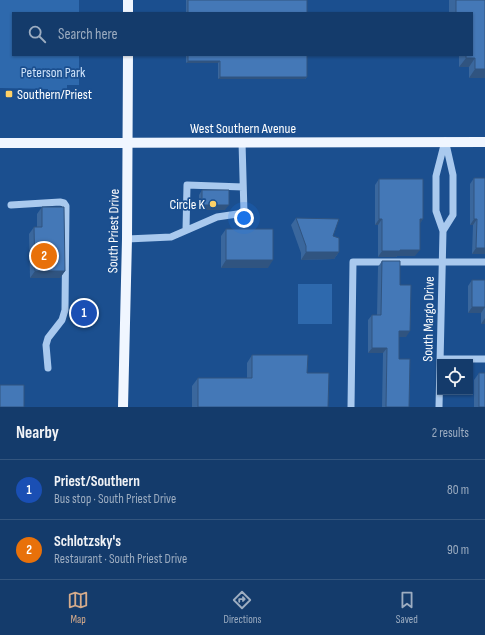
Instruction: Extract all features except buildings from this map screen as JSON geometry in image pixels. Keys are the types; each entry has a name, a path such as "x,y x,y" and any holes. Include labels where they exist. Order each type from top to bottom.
{"main road":[{"path":"128,0 128,12"},
{"name":"South Priest Drive","path":"123,407 127,239 128,56"},
{"name":"West Southern Avenue","path":"0,144 485,142"}],"street":[{"path":"127,239 171,237 217,217 244,213 242,142"},
{"name":"South Margo Drive","path":"440,359 442,232 436,211 436,176 445,142"},
{"path":"442,232 453,215 453,175 445,142"},
{"path":"186,230 186,186 243,187"},
{"path":"10,205 60,202 64,203 66,206 64,310 62,320 48,338 46,345 48,368"},
{"path":"351,407 353,262 485,262"},
{"path":"473,359 485,359"},
{"name":"South Margo Drive","path":"439,395 439,407"}],"green space":[{"name":"Peterson Park","path":"0,0 79,0 79,12 12,12 12,56 79,56 79,85 67,85 67,94 48,94 48,89 0,88"},
{"path":"298,284 332,284 332,324 298,324"}],"place":[{"name":"Southern/Priest","path":"9,94"},
{"name":"Circle K","path":"213,204"},
{"name":"Schlotzsky's","path":"44,256"},
{"name":"Priest/Southern","path":"84,313"}]}
